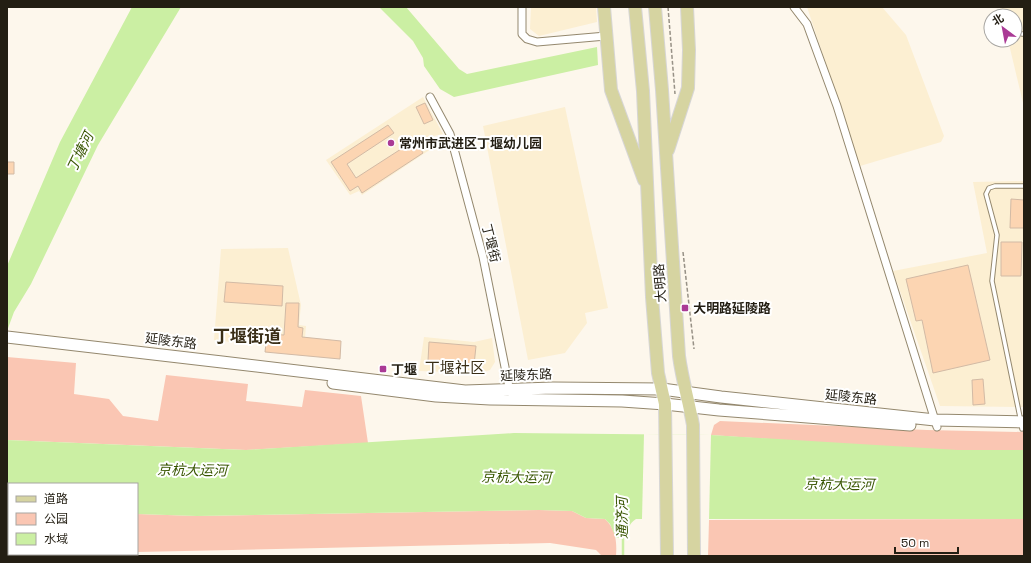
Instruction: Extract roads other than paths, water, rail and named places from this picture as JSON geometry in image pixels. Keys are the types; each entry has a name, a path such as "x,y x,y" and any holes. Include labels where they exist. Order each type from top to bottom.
{"main road":[{"path":"604,7 611,90 648,191"},
{"name":"大明路","path":"636,7 643,91 652,297 658,373 665,404 667,556"},
{"name":"大明路","path":"655,7 679,356 681,374 690,406 693,425 694,556"},
{"path":"666,157 688,88 689,50 687,7"},
{"name":"延陵东路","path":"7,337 465,391 665,404 719,410 936,423 1023,426"},
{"name":"延陵东路","path":"7,344 223,368 436,396 511,395 553,388 662,389 936,423"}],"street":[{"path":"522,7 522,34 527,39 537,42 606,36"},
{"path":"794,7 807,24 837,106 936,423"},
{"name":"丁堰街","path":"430,97 450,134 483,257 511,395"}],"lane":[{"path":"1023,426 992,281 997,236 986,194 988,188 995,186 1024,186"}],"water":[{"name":"丁塘河","path":"132,7 181,7 98,145 31,284 14,312 7,331 7,266 60,142"},
{"path":"379,7 406,7 459,69 467,74 597,47 598,65 454,97 440,89 424,66 423,58 413,41"},
{"name":"京杭大运河","path":"514,433 711,435 958,450 1024,450 1024,519 636,519 630,525 626,537 616,538 610,524 605,519 586,518 572,511 539,510 197,516 138,514 138,483 8,483 7,506 7,440 246,450"}],"waterway":[{"name":"通济河","path":"623,536 623,556"}],"place":[{"name":"常州市武进区丁堰幼儿园","path":"391,143"},
{"name":"大明路延陵路","path":"685,308"},
{"name":"丁堰","path":"383,369"}],"district":[{"name":"丁堰街道","path":"247,336"},
{"name":"丁堰社区","path":"455,367"}]}
